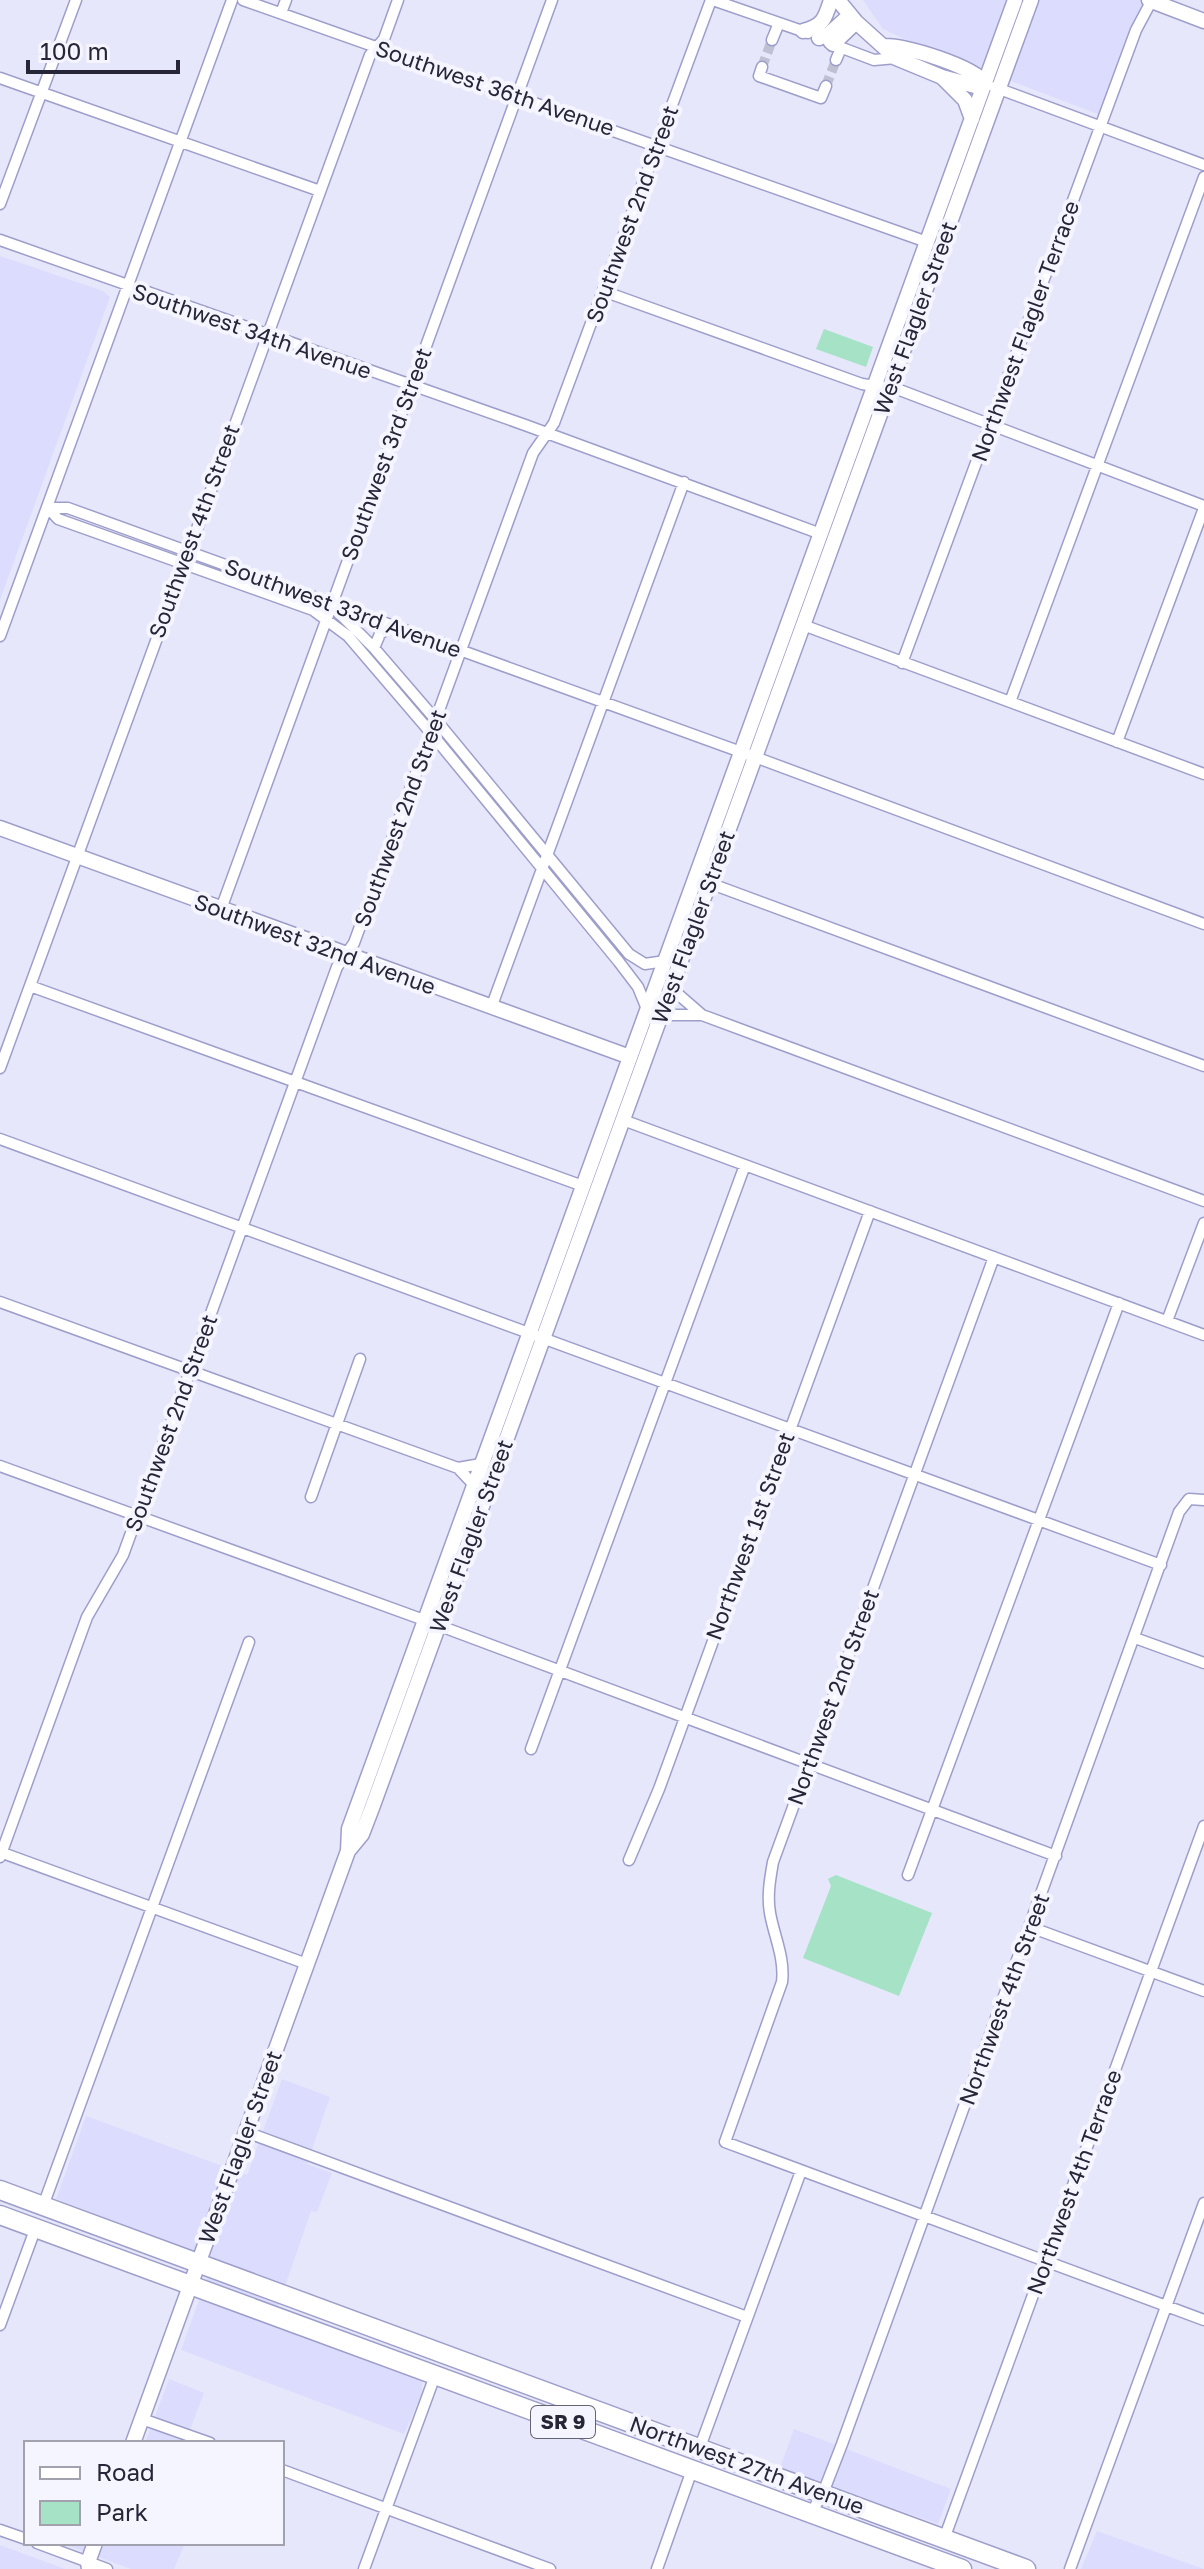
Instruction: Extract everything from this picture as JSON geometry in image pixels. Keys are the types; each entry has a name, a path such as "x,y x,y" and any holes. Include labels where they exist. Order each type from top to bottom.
{"highway":[{"name":"SR 9","path":"0,2190 198,2262"},
{"name":"SR 9","path":"0,2215 190,2284"},
{"name":"Northwest 27th Avenue","path":"198,2262 1026,2569"},
{"name":"Northwest 27th Avenue","path":"190,2284 962,2569"},
{"path":"429,2347 436,2373 464,2360"},
{"path":"607,2438 613,2434 620,2435 683,2455 700,2447"},
{"path":"692,2470 697,2464 710,2463 753,2477 777,2476"}],"main road":[{"path":"803,31 816,28 823,22 831,0"},
{"path":"838,0 853,19 896,58 942,77 975,86 992,86"},
{"name":"West Flagler Street","path":"134,2441 348,1851 349,1829 382,1737 431,1623 537,1335 650,1046 665,961 803,625 927,242 972,119 992,86 995,54 1015,0"},
{"name":"West Flagler Street","path":"348,1851 362,1834 387,1767 481,1464 537,1335 583,1186 630,1057 671,988 709,883 747,756 821,534 882,388 992,86 1031,0"},
{"path":"1151,0 1204,21"},
{"path":"831,43 829,34 853,19"},
{"path":"885,46 901,46 955,65 979,75 992,86"},
{"path":"955,65 984,61 995,54"},
{"path":"942,77 965,100 972,119"},
{"name":"Southwest 32nd Avenue","path":"0,828 630,1057"},
{"path":"630,1057 650,1046"},
{"path":"605,1126 623,1120"},
{"path":"382,1737 387,1767"},
{"path":"86,2567 94,2545"}],"street":[{"path":"0,204 76,0"},
{"path":"0,636 232,0"},
{"name":"Southwest 36th Avenue","path":"243,0 927,242"},
{"path":"281,13 286,0"},
{"name":"Southwest 4th Street","path":"0,1068 370,55 384,39 398,0"},
{"name":"Southwest 3rd Street","path":"221,909 552,0"},
{"path":"712,0 803,31 874,60 896,58"},
{"name":"Southwest 2nd Street","path":"1,1854 87,1617 118,1567 337,967 354,943 533,453 554,423 712,0"},
{"name":"Northwest Flagler Terrace","path":"902,663 1136,30 1151,0"},
{"path":"772,40 779,23"},
{"path":"831,43 836,60"},
{"path":"762,67 759,76 821,98 826,86"},
{"path":"0,78 320,191"},
{"path":"992,86 1204,165"},
{"path":"1010,702 1204,177"},
{"name":"Southwest 34th Avenue","path":"0,240 684,482 821,534"},
{"path":"603,291 990,424 1204,507 1117,742"},
{"path":"491,1008 684,482"},
{"name":"Southwest 33rd Avenue","path":"48,508 68,508 187,550 332,606 1204,924"},
{"name":"Southwest 33rd Avenue","path":"48,508 58,519 313,610 327,618 348,636 431,733 636,983 654,1012"},
{"path":"332,606 374,648 436,720 635,959 645,964 665,961"},
{"path":"803,625 1204,774"},
{"path":"374,648 380,634 390,627"},
{"path":"709,883 1204,1066"},
{"path":"30,986 583,1186"},
{"path":"671,988 702,1015"},
{"path":"654,1012 702,1015 1204,1201"},
{"path":"623,1120 1204,1335"},
{"path":"0,1139 1161,1565"},
{"path":"531,1749 745,1165"},
{"name":"Northwest 1st Street","path":"629,1860 659,1789 870,1211"},
{"path":"1167,1321 1204,1223"},
{"name":"Northwest 2nd Street","path":"801,2171 725,2142 782,1982 782,1958 770,1910 769,1887 777,1851 994,1257"},
{"path":"0,1302 458,1468 474,1485"},
{"path":"908,1875 1119,1303"},
{"path":"311,1497 360,1359"},
{"path":"458,1468 481,1464"},
{"path":"0,1466 1056,1856"},
{"name":"Northwest 4th Street","path":"811,2513 823,2493 1182,1507 1189,1499 1204,1500"},
{"path":"1135,1638 1204,1663"},
{"path":"43,2206 249,1642"},
{"name":"Northwest 4th Terrace","path":"944,2539 1204,1826"},
{"path":"1,1854 307,1964"},
{"path":"1030,1927 1204,1991"},
{"path":"246,2132 747,2317"},
{"path":"700,2447 801,2171 1204,2320"},
{"path":"1070,2569 1204,2203"},
{"path":"0,2325 36,2227"},
{"path":"364,2569 436,2373"},
{"path":"142,2419 204,2441"},
{"path":"657,2569 692,2470"},
{"path":"284,2471 550,2569"},
{"path":"0,2530 24,2538"},
{"path":"41,2545 86,2567 107,2569"}],"shaded area":[{"path":"863,0 1145,0 1100,115 921,47 883,29"},
{"path":"0,256 103,291 110,297 0,600"},
{"path":"282,2079 330,2097 307,2164 332,2173 317,2212 311,2211 272,2324 422,2379 422,2393 404,2434 181,2350 214,2259 56,2199 86,2116 247,2175"},
{"path":"169,2379 204,2393 186,2441 146,2441"},
{"path":"794,2429 951,2489 938,2524 780,2468"},
{"path":"1097,2531 1204,2569 1081,2569"},
{"path":"0,2545 65,2569 0,2569"},
{"path":"66,2545 184,2545 174,2569 131,2569"}],"green space":[{"path":"824,329 873,347 866,367 816,349"},
{"path":"836,1875 932,1913 899,1996 803,1958 831,1886 828,1879"}],"tunnel":[{"path":"762,67 772,40"},
{"path":"826,86 836,60"}]}
